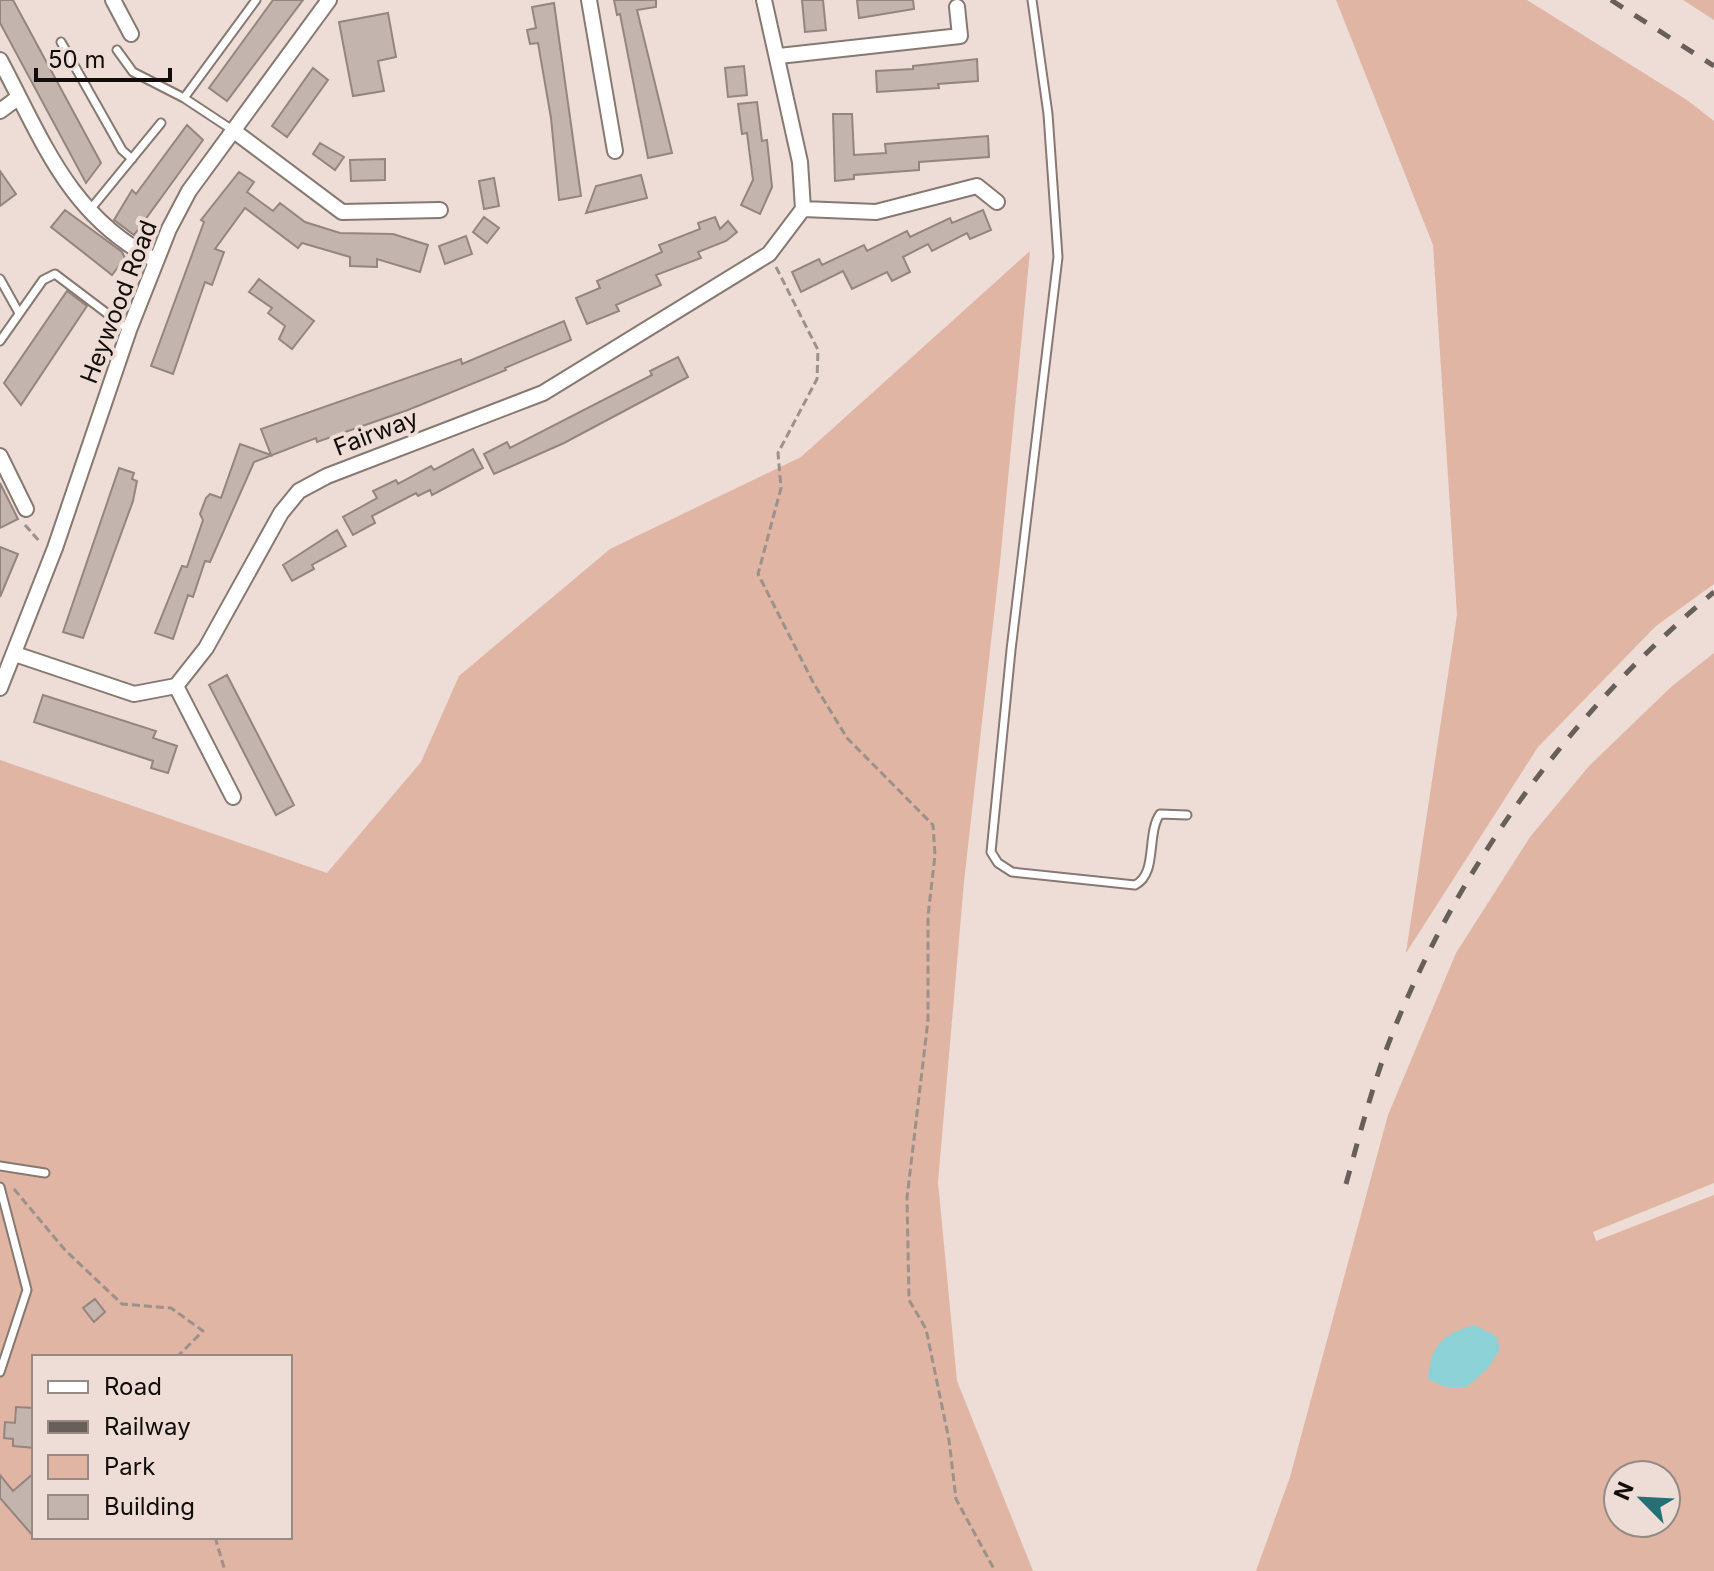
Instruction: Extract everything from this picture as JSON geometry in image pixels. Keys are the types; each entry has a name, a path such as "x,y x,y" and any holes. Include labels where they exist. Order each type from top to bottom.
{"street":[{"path":"113,0 131,34"},
{"name":"Heywood Road","path":"0,688 55,548 155,260 189,191 329,0"},
{"path":"589,0 615,151"},
{"path":"764,0 765,16 779,56 800,162 803,209 876,212 977,186 997,202"},
{"path":"779,56 960,36 957,7"},
{"path":"108,25 122,18"},
{"path":"0,60 71,191 88,213 131,248 155,260"},
{"path":"0,111 19,97"},
{"path":"234,131 342,212 440,210"},
{"name":"Fairway","path":"176,686 206,648 281,513 299,491 327,476 543,393 769,254 803,209"},
{"path":"0,456 26,509"},
{"path":"15,654 134,694 176,686 233,797"}],"lane":[{"path":"184,98 256,0"},
{"path":"1032,0 1048,114 1058,257 1012,635 991,852 998,863 1012,872 1135,885 1147,872 1151,833 1160,814 1187,815"},
{"path":"61,42 122,150 132,159"},
{"path":"117,50 133,72 184,98 234,131"},
{"path":"88,213 161,123"},
{"path":"0,341 43,280 55,274 129,330"},
{"path":"0,279 19,313"},
{"path":"0,1166 45,1173"},
{"path":"0,1187 27,1290 0,1372"}],"path":[{"path":"769,254 818,350 817,379 778,453 781,488 758,574 814,684 847,738 933,825 935,855 928,916 928,1020 907,1198 909,1300 926,1329 949,1440 956,1499 995,1571"},
{"path":"26,509 25,526 39,542 55,548"},
{"path":"9,1183 65,1250 122,1304 171,1308 203,1331 179,1355"},
{"path":"216,1539 225,1571"}],"green space":[{"path":"1336,0 1527,0 1687,100 1714,121 1714,584 1656,626 1538,747 1406,953 1457,615 1433,245"},
{"path":"1683,0 1714,0 1714,20"},
{"path":"1030,251 1000,562 964,882 938,1182 957,1381 1033,1571 0,1571 0,760 327,873 421,762 459,676 610,549 801,457"},
{"path":"1714,653 1714,1183 1593,1232 1596,1241 1714,1195 1714,1571 1256,1571 1290,1477 1388,1115 1456,953 1530,837 1589,766 1671,687"}],"water":[{"path":"1474,1325 1496,1336 1500,1349 1488,1368 1467,1387 1446,1387 1428,1379 1432,1357 1440,1343 1446,1337"}],"building":[{"path":"0,0 13,0 101,163 86,183 0,23"},
{"path":"273,0 303,0 227,101 209,88"},
{"path":"614,0 656,0 656,7 637,10 672,153 648,158 620,14 617,15"},
{"path":"802,0 823,0 826,30 805,32"},
{"path":"857,0 913,0 914,9 859,18"},
{"path":"554,3 581,196 559,200 551,118 538,43 530,44 527,30 536,28 532,7"},
{"path":"388,13 396,57 378,61 384,91 353,96 339,22"},
{"path":"977,59 978,81 938,84 939,88 877,92 876,71"},
{"path":"744,66 747,95 728,97 725,68"},
{"path":"313,68 328,80 287,137 272,126"},
{"path":"757,102 762,141 767,140 772,187 760,214 741,205 753,180 747,133 742,134 738,104"},
{"path":"833,114 852,114 854,155 886,153 885,144 988,136 989,157 919,162 919,170 854,175 854,179 835,181"},
{"path":"187,125 203,140 134,235 114,220 132,190 136,194"},
{"path":"320,143 344,157 335,170 313,154"},
{"path":"385,159 385,180 351,181 350,160"},
{"path":"0,171 16,194 0,206"},
{"path":"239,172 254,182 247,192 273,211 280,203 305,222 340,233 393,234 428,245 420,272 377,259 377,267 350,266 350,257 302,243 298,248 245,208 215,249 224,252 212,285 205,282 173,374 151,366 204,222 201,220"},
{"path":"641,175 647,198 586,213 596,186"},
{"path":"494,178 499,206 484,209 479,181"},
{"path":"65,210 122,252 125,258 112,275 51,227"},
{"path":"983,210 991,230 970,239 967,233 932,251 928,244 903,257 910,272 892,281 887,272 852,289 843,271 801,292 792,272 819,259 822,265 864,245 867,251 907,231 910,237 950,218 952,223"},
{"path":"484,217 499,228 487,243 473,232"},
{"path":"715,217 720,229 728,221 737,232 726,241 698,252 701,258 656,275 661,285 616,305 619,311 587,324 576,298 600,288 597,281 662,252 659,245 700,229 698,223"},
{"path":"466,236 472,254 445,264 439,246"},
{"path":"259,279 314,321 292,349 279,339 285,326 268,313 272,308 249,292"},
{"path":"67,291 87,306 21,405 4,383"},
{"path":"564,321 571,340 506,370 408,410 317,442 316,438 254,462 210,562 205,561 193,597 188,595 173,639 155,633 182,566 187,567 203,520 200,514 206,498 210,494 221,498 240,444 271,455 261,429 461,359 462,364"},
{"path":"678,357 688,377 564,443 494,474 484,454 507,442 510,448 652,375 650,371"},
{"path":"473,449 483,468 432,495 430,490 418,496 416,493 372,516 375,523 353,535 343,517 377,498 373,491 396,480 398,484 431,466 434,470"},
{"path":"119,468 134,473 132,479 137,481 133,501 83,638 63,632"},
{"path":"0,483 18,519 0,528"},
{"path":"337,530 346,546 312,565 314,569 292,581 283,565"},
{"path":"0,547 18,554 0,597"},
{"path":"227,675 294,805 276,815 209,685"},
{"path":"43,695 156,731 153,738 177,746 168,773 151,768 153,761 34,722"},
{"path":"95,1299 105,1312 94,1322 83,1308"},
{"path":"16,1407 32,1408 32,1448 13,1446 13,1439 4,1438 5,1422 15,1423"},
{"path":"0,1475 13,1491 32,1475 32,1535 0,1498"}],"railway":[{"path":"1611,0 1714,66"},
{"path":"1346,1184 1375,1082 1397,1022 1425,960 1491,843 1571,735 1663,637 1714,592"}]}
